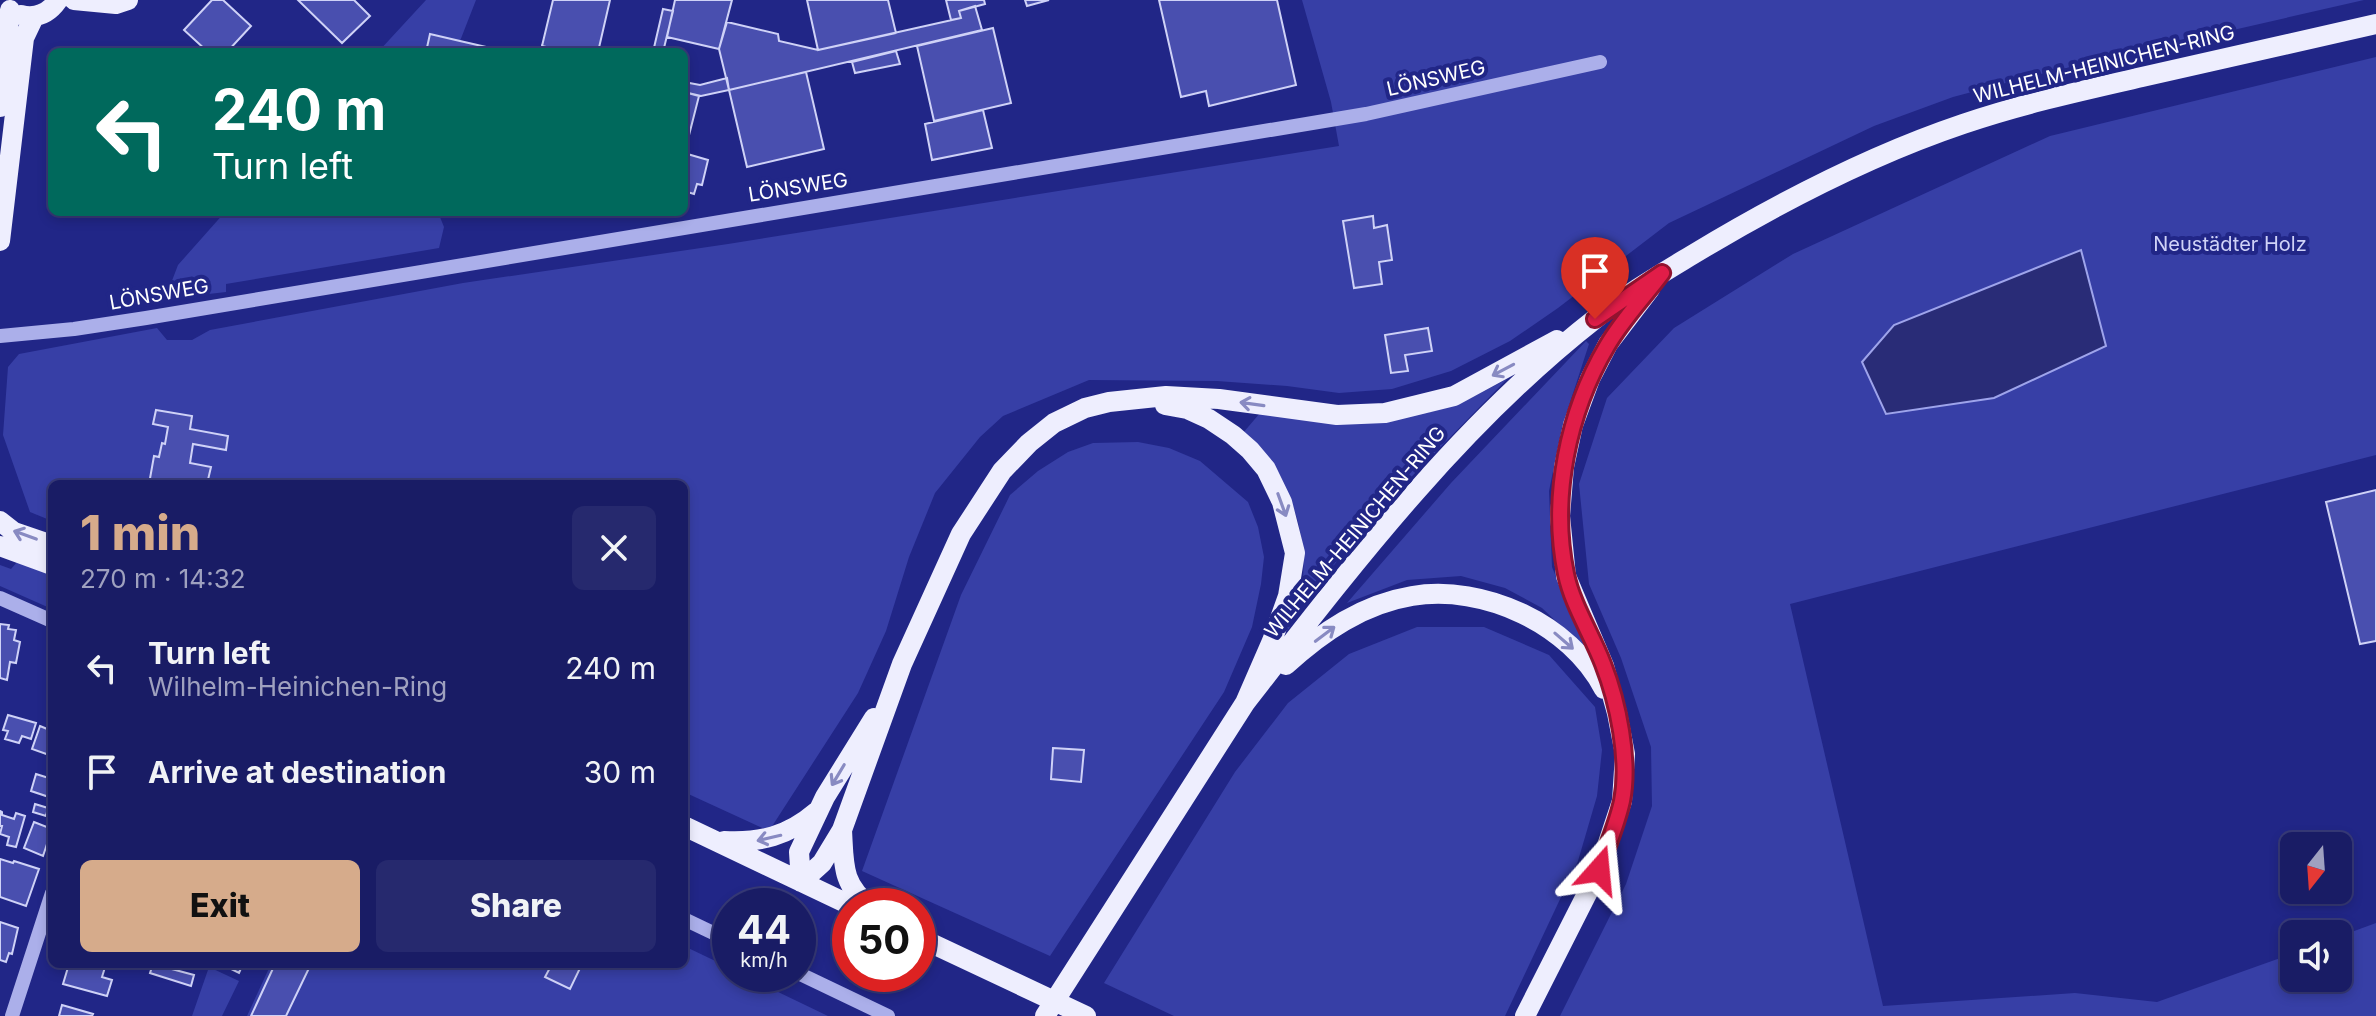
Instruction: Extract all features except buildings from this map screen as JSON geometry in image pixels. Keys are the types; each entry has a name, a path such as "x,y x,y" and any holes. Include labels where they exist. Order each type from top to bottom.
{"main road":[{"path":"6,5 17,14 34,17 51,9 58,0"},
{"path":"74,0 116,4 128,0"},
{"path":"0,107 6,5"},
{"path":"0,241 24,38 34,17"},
{"name":"WILHELM-HEINICHEN-RING","path":"1245,703 1340,580 1432,473 1520,384 1595,319 1742,224 1853,167 1963,124 2045,100 2376,24"},
{"path":"1526,1014 1599,870 1622,801 1625,754 1617,713 1604,666 1566,576 1560,516 1564,467 1573,425 1590,379 1608,344 1662,273"},
{"path":"801,882 822,863 842,830 890,692 961,534 1002,471 1054,423 1085,408 1109,402 1166,396 1219,399 1337,415 1385,413 1454,396 1595,319"},
{"path":"1045,1016 1245,703 1288,596 1295,553 1282,502 1266,469 1233,435 1187,409 1161,404 1109,402"},
{"path":"0,521 14,532 48,544"},
{"path":"0,546 48,564"},
{"path":"1245,703 1302,650 1340,622 1378,605 1414,596 1459,595 1500,605 1541,622 1572,647 1597,676 1617,713"},
{"path":"801,882 799,852 818,811 890,692"},
{"path":"712,840 740,842 773,838 792,830 818,811"},
{"path":"688,828 832,897"},
{"path":"842,830 845,874 853,888"},
{"path":"936,945 1086,1016"}],"street":[{"name":"LÖNSWEG","path":"0,336 146,318 1366,114 1600,62"},
{"path":"0,598 48,619"},
{"path":"12,1016 48,905"},
{"path":"688,921 712,932"},
{"path":"816,982 888,1016"}],"green space":[{"path":"426,0 476,0 460,41 431,34 427,48 382,48"},
{"path":"1302,0 2364,0 2036,75 1953,97 1874,126 1669,223 1510,341 1451,371 1392,389 1339,393 1217,381 1089,380 1003,416 980,437 935,493 909,557 886,631 858,693 769,831 688,794 688,480 48,480 48,519 30,512 3,435 8,367 19,354 157,328 167,340 192,340 210,330 463,283 728,244 1339,146 1331,102"},
{"name":"Neustädter Holz","path":"2376,57 2376,455 1790,604 1883,1006 2075,993 2157,1002 2280,958 2280,992 2352,992 2352,932 2376,923 2376,1016 1560,1016 1626,884 1652,806 1651,747 1621,658 1589,584 1579,484 1607,398 1674,328 1793,254 2050,136"},
{"path":"221,216 440,216 444,227 439,248 226,284 226,292 165,299 178,265"},
{"path":"1586,341 1589,344 1562,427 1549,491 1552,567 1586,650 1542,608 1505,588 1461,576 1407,580 1347,603 1451,483"},
{"path":"1507,379 1378,511 1334,565 1287,631 1303,579 1304,552 1290,496 1243,433 1260,413 1469,399"},
{"path":"1138,442 1169,448 1200,461 1248,502 1258,527 1264,557 1252,627 1224,692 1050,956 936,904 936,888 900,888 862,871 961,595 1010,495 1038,471 1068,452 1093,443"},
{"path":"18,561 48,571 48,607 0,586 0,565 11,569"},
{"path":"1417,627 1484,627 1549,655 1595,707 1602,750 1597,796 1578,861 1505,1016 1174,1016 1104,983 1235,772 1288,703 1349,654"},
{"path":"688,948 712,959 712,992 778,992 828,1016 247,1016 269,968 688,968"},
{"path":"209,968 239,981 222,1016 192,1016"}],"shaded area":[{"path":"2081,250 2106,346 1994,398 1886,414 1862,362 1894,325"}],"route":[{"path":"1595,319 1662,273 1608,344 1590,379 1573,425 1564,467 1560,516 1566,576 1604,666 1625,754 1622,801 1599,870"}]}
